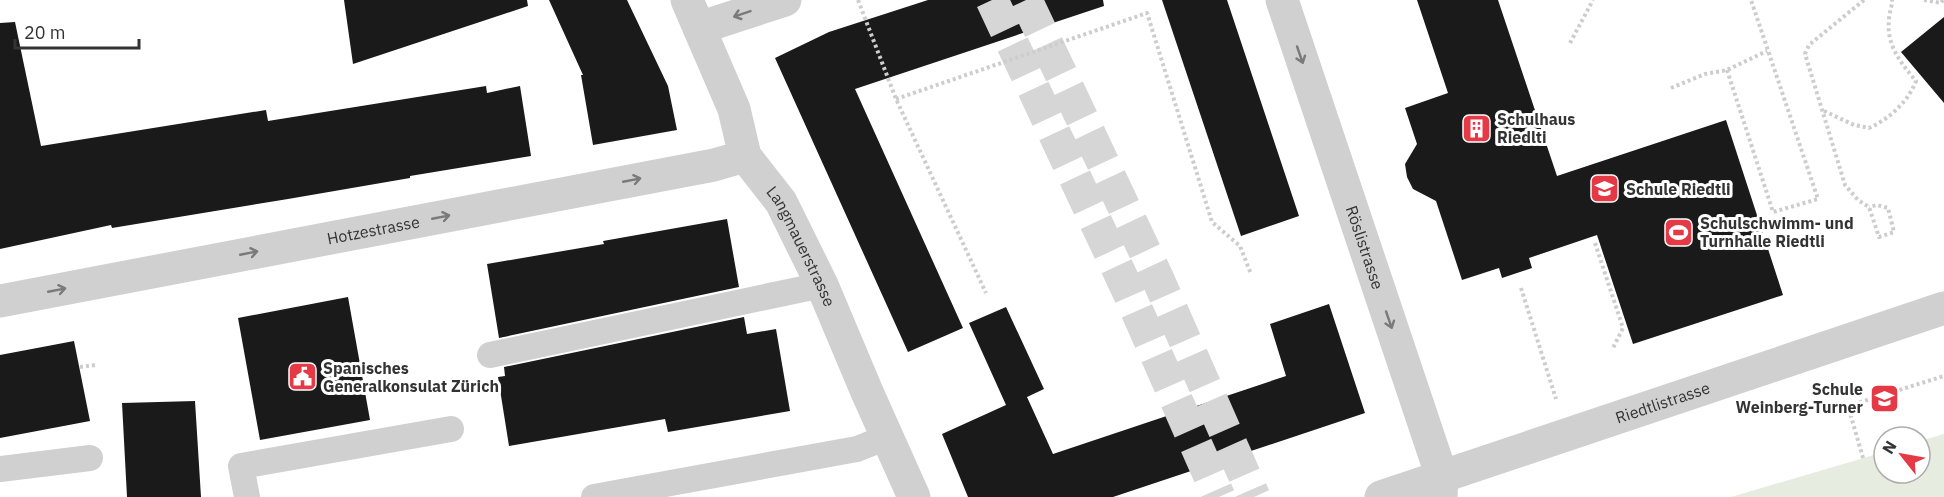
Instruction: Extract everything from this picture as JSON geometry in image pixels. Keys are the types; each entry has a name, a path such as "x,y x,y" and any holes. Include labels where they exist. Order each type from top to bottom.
{"street":[{"path":"693,14 784,0"},
{"name":"Röslistrasse","path":"1282,0 1442,487"},
{"name":"Langmauerstrasse","path":"693,14 734,109 745,156 781,202 822,285 914,497"},
{"name":"Hotzestrasse","path":"0,301 714,165 745,156"},
{"name":"Riedtlistrasse","path":"1381,497 1442,487 1944,308"}],"lane":[{"path":"490,355 822,285"},
{"path":"247,497 241,466 451,429"},
{"path":"594,497 857,449 887,436"},
{"path":"0,469 90,458"}],"path":[{"path":"858,0 896,99 986,293"},
{"path":"1569,42 1593,0"},
{"path":"1727,70 1773,212 1818,199 1750,0"},
{"path":"1864,0 1809,45 1805,54 1845,185 1858,200 1869,207 1880,237 1894,232 1888,208 1877,205 1869,207"},
{"path":"1823,111 1854,125 1869,128 1892,114 1912,91 1916,81 1895,54 1889,36 1888,21 1892,0"},
{"path":"1924,0 1941,3 1942,0"},
{"path":"896,99 1147,13 1212,222 1240,246 1251,274"},
{"path":"1671,88 1705,74 1727,70 1767,51"},
{"path":"1595,243 1623,328 1612,350"},
{"path":"1521,288 1556,400"},
{"path":"80,367 95,365"},
{"path":"1863,458 1848,406 1944,376"}],"shaded area":[{"path":"1944,434 1944,497 1731,497 1872,456 1872,485 1932,485 1932,438"}],"building":[{"path":"344,0 527,0 528,6 353,64"},
{"path":"549,0 627,0 668,86 677,130 593,145 581,75 583,75"},
{"path":"928,0 1103,0 1104,6 855,89 963,328 908,352 775,58 829,32"},
{"path":"1162,0 1227,0 1299,216 1241,236"},
{"path":"1417,0 1498,0 1557,176 1726,120 1783,295 1633,344 1597,235 1529,258 1532,268 1502,278 1499,268 1462,280 1436,201 1413,189 1407,177 1405,164 1417,144 1405,108 1448,93"},
{"path":"1944,17 1944,103 1901,52"},
{"path":"15,22 41,146 266,110 268,121 486,86 487,93 520,86 531,156 112,228 111,225 0,249 0,23"},
{"path":"727,219 739,287 499,338 487,264 604,244 603,241"},
{"name":"Spanisches Generalkonsulat Zürich","path":"348,297 370,420 260,440 238,318"},
{"path":"1329,304 1365,413 1113,497 968,497 942,434 1006,405 969,323 1006,307 1044,389 1027,397 1053,454 1286,376 1270,324"},
{"path":"744,317 747,334 776,329 790,411 668,432 665,419 509,446 498,377 505,376 504,367"},
{"path":"74,341 90,421 0,438 0,355"},
{"path":"195,401 201,497 127,497 122,403"}],"tunnel":[{"path":"992,0 1130,295 1219,497"},
{"path":"1026,0 1157,277 1254,497"}],"place":[{"name":"Schulhaus Riedlti","path":"1476,128"},
{"name":"Schule Riedtli","path":"1605,189"},
{"name":"Schulschwimm- und Turnhalle Riedtli","path":"1679,232"},
{"name":"Spanisches Generalkonsulat Zürich","path":"302,377"},
{"name":"Schule Weinberg-Turner","path":"1884,398"}]}
